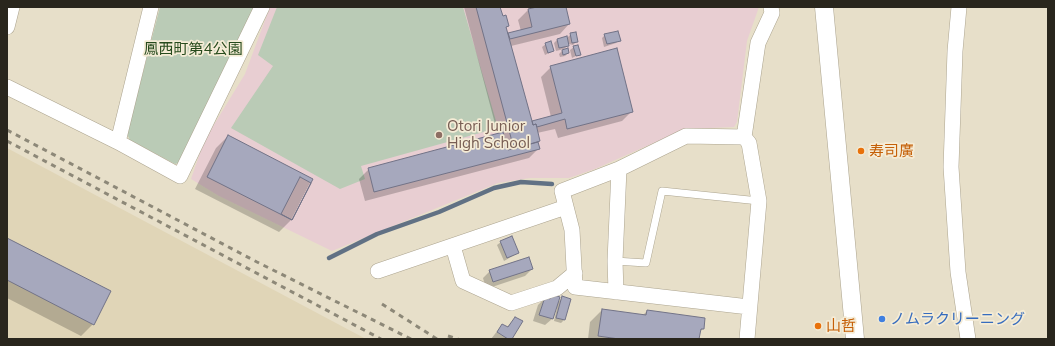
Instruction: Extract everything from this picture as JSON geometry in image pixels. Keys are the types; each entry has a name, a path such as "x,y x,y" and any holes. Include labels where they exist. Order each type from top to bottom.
{"street":[{"path":"7,27 12,7"},
{"path":"118,142 151,7"},
{"path":"7,87 118,142 180,176 262,7"},
{"path":"747,339 759,202 749,143 744,137 758,43 772,13 771,7"},
{"path":"824,7 855,339"},
{"path":"959,7 955,51 951,166 958,272 968,339"},
{"path":"744,137 686,136 619,169 562,191 572,230 575,286 749,307"},
{"path":"616,292 615,261 619,169"},
{"path":"378,271 566,207"},
{"path":"453,246 463,281 511,303 557,288 575,273"}],"lane":[{"path":"615,261 646,263 662,191 759,202"}],"shaded area":[{"name":"Otori Junior High School","path":"270,7 759,7 747,41 737,122 734,127 685,129 595,169 569,178 530,178 498,183 332,251 219,196 191,179 204,141 245,74"},
{"path":"7,148 366,339 7,339"}],"green space":[{"name":"鳳西町第4公園","path":"160,7 254,7 182,162 175,164 130,140 127,134"},
{"path":"277,7 463,7 498,128 361,166 365,179 340,189 231,128 273,66 258,55"}],"building":[{"path":"476,7 500,7 503,16 506,15 509,26 506,27 533,125 536,124 540,141 514,149"},
{"path":"537,7 566,7 570,24 510,39 508,33 532,27 528,9"},
{"path":"618,31 621,41 607,44 604,34"},
{"path":"576,32 578,42 572,43 570,33"},
{"path":"567,36 569,46 559,48 557,39"},
{"path":"551,41 554,51 548,53 545,43"},
{"path":"578,45 581,55 576,56 573,46"},
{"path":"568,48 569,53 563,55 562,50"},
{"path":"617,48 633,112 567,129 565,119 537,127 536,124 533,125 532,121 562,113 550,66"},
{"path":"503,132 508,150 538,142 540,149 374,192 368,168"},
{"path":"228,135 313,179 292,220 207,177"},
{"path":"300,177 311,183 292,220 281,214"},
{"path":"512,236 519,253 507,258 500,241"},
{"path":"7,238 111,291 94,325 7,280"},
{"path":"529,257 533,269 493,282 489,270"},
{"path":"552,294 560,297 553,319 539,315 545,297 550,299"},
{"path":"562,296 571,299 565,320 556,318"},
{"path":"602,309 646,315 647,310 705,318 704,329 701,329 699,339 619,339 598,336"},
{"path":"515,317 523,321 512,339 508,339 497,332 502,324 508,327"}],"waterway":[{"path":"329,258 377,234 439,212 494,188 521,182 552,184"}],"railway":[{"path":"7,130 257,262 411,339"},
{"path":"7,141 381,339"},
{"path":"382,304 437,339"},
{"path":"448,336 458,339"}],"place":[{"name":"Otori Junior High School","path":"439,135"},
{"name":"寿司廣","path":"861,151"},
{"name":"ノムラクリーニング","path":"882,319"},
{"name":"山哲","path":"818,326"}]}
